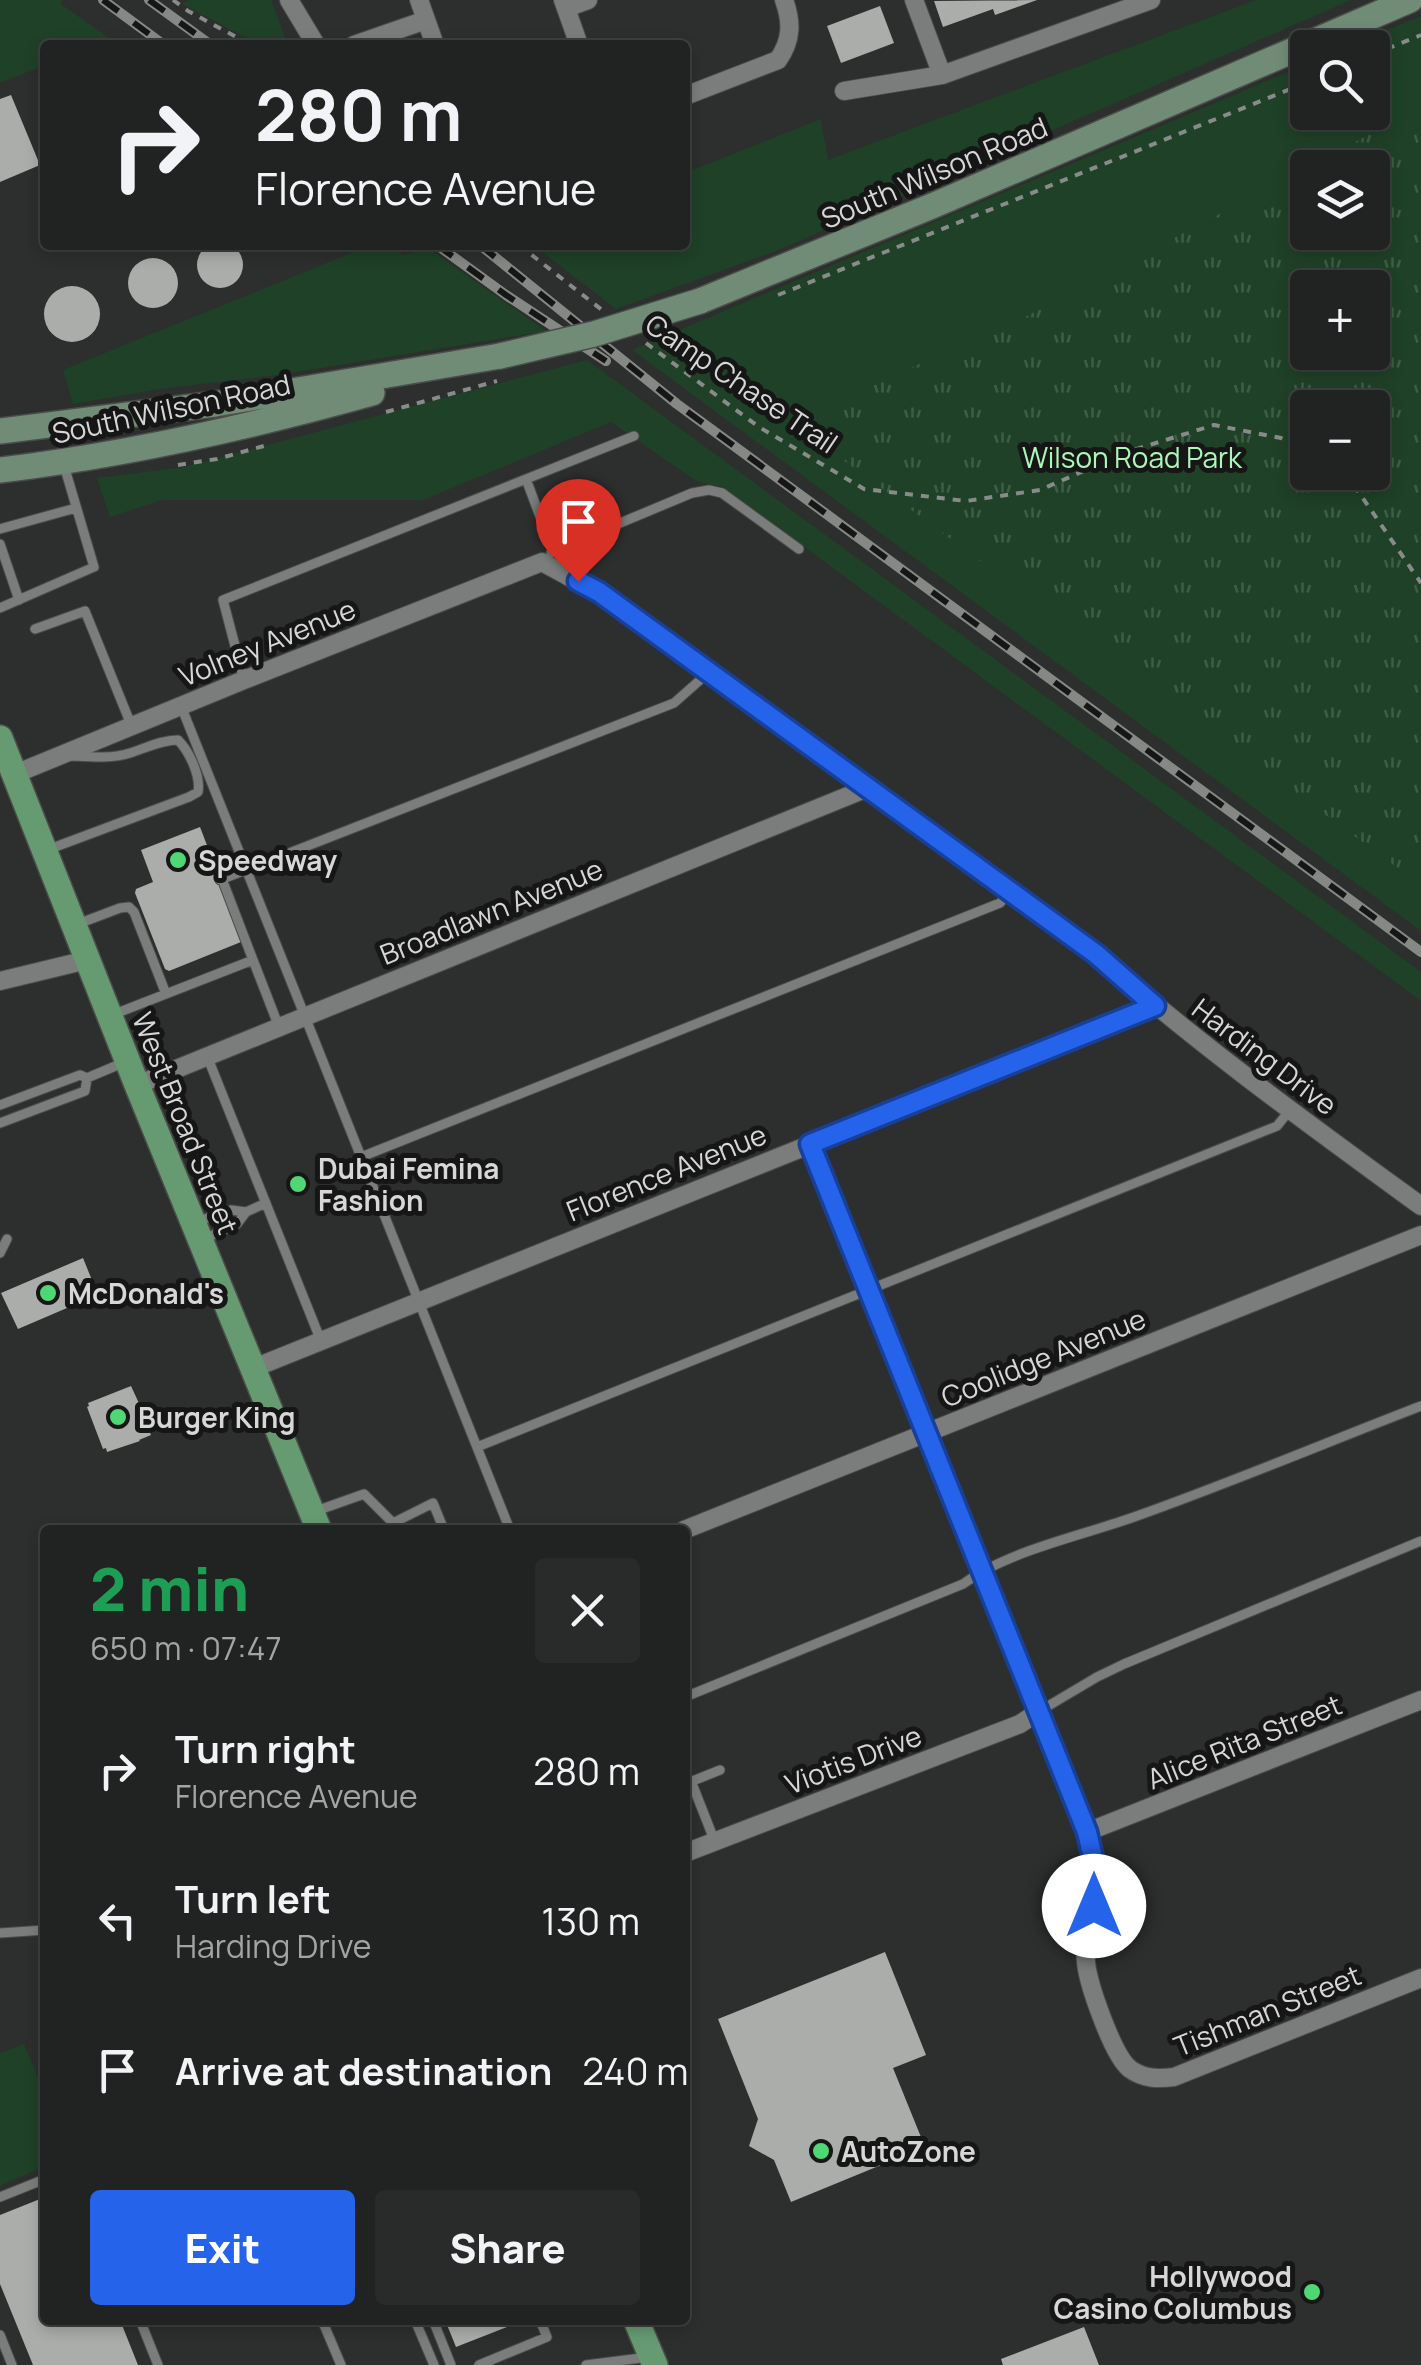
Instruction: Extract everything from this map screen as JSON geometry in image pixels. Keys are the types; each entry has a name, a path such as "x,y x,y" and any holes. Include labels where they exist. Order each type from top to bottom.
{"main road":[{"name":"South Wilson Road","path":"0,431 216,404 468,363 594,334 700,301 932,206 1410,0"},
{"name":"South Wilson Road","path":"0,470 133,450 272,419 468,363"},
{"name":"West Broad Street","path":"0,738 7,777 44,851 316,1521"},
{"path":"638,2325 649,2362"}],"street":[{"path":"289,0 313,40"},
{"path":"419,0 432,40"},
{"path":"577,40 564,4 588,0"},
{"path":"690,94 778,60 791,28 784,0"},
{"path":"914,0 942,75"},
{"path":"844,91 942,75 1152,0"},
{"path":"368,40 426,20"},
{"name":"Harding Drive","path":"547,557 1096,954 1155,1006 1421,1206"},
{"name":"Volney Avenue","path":"7,777 547,557"},
{"name":"Broadlawn Avenue","path":"132,1073 207,1056 866,788"},
{"path":"0,981 87,960"},
{"name":"Florence Avenue","path":"254,1368 1155,1006"},
{"path":"810,1144 1087,1832"},
{"name":"Coolidge Avenue","path":"690,1528 1421,1234"},
{"name":"Alice Rita Street","path":"1087,1832 1421,1700"},
{"name":"Viotis Drive","path":"690,1852 1020,1724 1038,1712"},
{"name":"Tishman Street","path":"1087,1832 1098,1880 1086,1964 1116,2050 1133,2072 1153,2079 1174,2077 1421,1978"}],"lane":[{"path":"244,680 223,600 634,436"},
{"path":"0,608 94,568 63,462"},
{"path":"526,480 547,557 692,493 709,490 722,492 799,548"},
{"path":"0,529 76,508"},
{"path":"0,544 20,600"},
{"path":"35,629 85,611 132,727"},
{"path":"279,1027 221,879 674,703 708,673"},
{"path":"181,706 508,1525"},
{"path":"44,851 176,802 198,792 200,784 186,747 178,740 96,758 63,755"},
{"path":"361,1157 1000,903 1009,892"},
{"path":"73,925 120,908 138,911 166,994"},
{"path":"109,1016 254,960"},
{"path":"207,1056 322,1340"},
{"path":"0,1105 80,1075 87,1078 132,1073"},
{"path":"0,1123 84,1090 87,1078"},
{"path":"477,1447 1277,1126 1290,1110"},
{"path":"198,1231 237,1224 246,1212 266,1203"},
{"path":"198,1231 232,1210 246,1212"},
{"path":"0,1254 7,1239"},
{"path":"690,1696 963,1584 982,1570 1011,1558 1145,1513 1421,1406"},
{"path":"316,1521 364,1494 392,1525"},
{"path":"397,1525 432,1503 442,1525"},
{"path":"1038,1712 1116,1668 1421,1541"},
{"path":"690,1782 720,1770"},
{"path":"690,1787 715,1842"},
{"path":"0,1933 40,1930"},
{"path":"0,2198 40,2181"},
{"path":"142,2325 158,2365"},
{"path":"324,2325 341,2365"},
{"path":"417,2325 434,2365"},
{"path":"435,2325 451,2365"},
{"path":"479,2365 547,2337 542,2325"},
{"path":"0,2335 3,2352 12,2365"},
{"path":"586,2365 649,2362"}],"path":[{"path":"173,0 242,40"},
{"path":"1390,48 1421,35"},
{"path":"782,294 1290,89"},
{"name":"Camp Chase Trail","path":"525,250 612,318"},
{"name":"Camp Chase Trail","path":"641,340 759,426 864,489 966,501 1040,490 1127,452 1214,424 1290,442"},
{"path":"1357,490 1421,583"}],"green space":[{"path":"0,0 62,0 61,4 109,38 40,40 40,67 0,83"},
{"path":"190,0 271,0 286,40 250,40 182,4"},
{"path":"1256,0 1351,0 776,251 616,309 539,250 690,250 690,171 821,119 828,160"},
{"name":"Wilson Road Park","path":"1421,16 1421,931 632,350 1290,71 1290,130 1390,130 1387,30"},
{"name":"Wilson Road Park","path":"1421,107 1421,885 789,420 1010,325 1290,176 1290,250 1390,250 1390,150 1340,150 1378,130 1390,130 1390,123"},
{"path":"359,250 398,250 402,255 430,250 546,331 73,404 63,370"},
{"path":"587,360 1421,972 1421,1001 723,487 698,482 611,422 423,500 162,500 110,517 97,478 184,467"},
{"path":"24,2044 40,2082 40,2168 0,2186 0,2053"}],"building":[{"path":"1037,0 995,15 993,9 943,27 934,1"},
{"path":"880,6 894,43 841,63 827,26"},
{"path":"11,95 40,165 0,182 0,99"},
{"path":"203,250 237,250 241,256 241,274 229,286 211,286 199,274 197,265"},
{"path":"153,258 171,265 178,283 171,301 153,308 135,301 128,283 135,265"},
{"path":"72,286 92,294 100,314 92,334 72,342 52,334 44,314 52,294"},
{"path":"200,827 243,939 169,971 135,893 153,882 141,850"},
{"name":"McDonald's","path":"83,1258 95,1296 18,1329 1,1293"},
{"name":"Burger King","path":"131,1386 151,1435 107,1452 88,1403"},
{"path":"885,1952 926,2055 893,2068 925,2147 791,2202 774,2160 749,2146 758,2119 718,2019"},
{"path":"40,2199 40,2325 122,2325 138,2365 33,2365 0,2284 0,2215"},
{"path":"447,2325 507,2327 456,2347"},
{"path":"1084,2327 1099,2365 1003,2365 1001,2359"}],"railway":[{"path":"103,0 157,40"},
{"path":"149,0 204,40"},
{"path":"444,250 606,361"},
{"path":"486,250 677,404 1421,952"}],"place":[{"name":"Speedway","path":"178,860"},
{"name":"Dubai Femina Fashion","path":"298,1184"},
{"name":"McDonald's","path":"48,1293"},
{"name":"Burger King","path":"118,1417"},
{"name":"AutoZone","path":"821,2151"},
{"name":"Hollywood Casino Columbus","path":"1312,2292"}],"route":[{"path":"578,581 599,592 1096,954 1155,1006 810,1144 1087,1832 1098,1880 1094,1906"}]}
